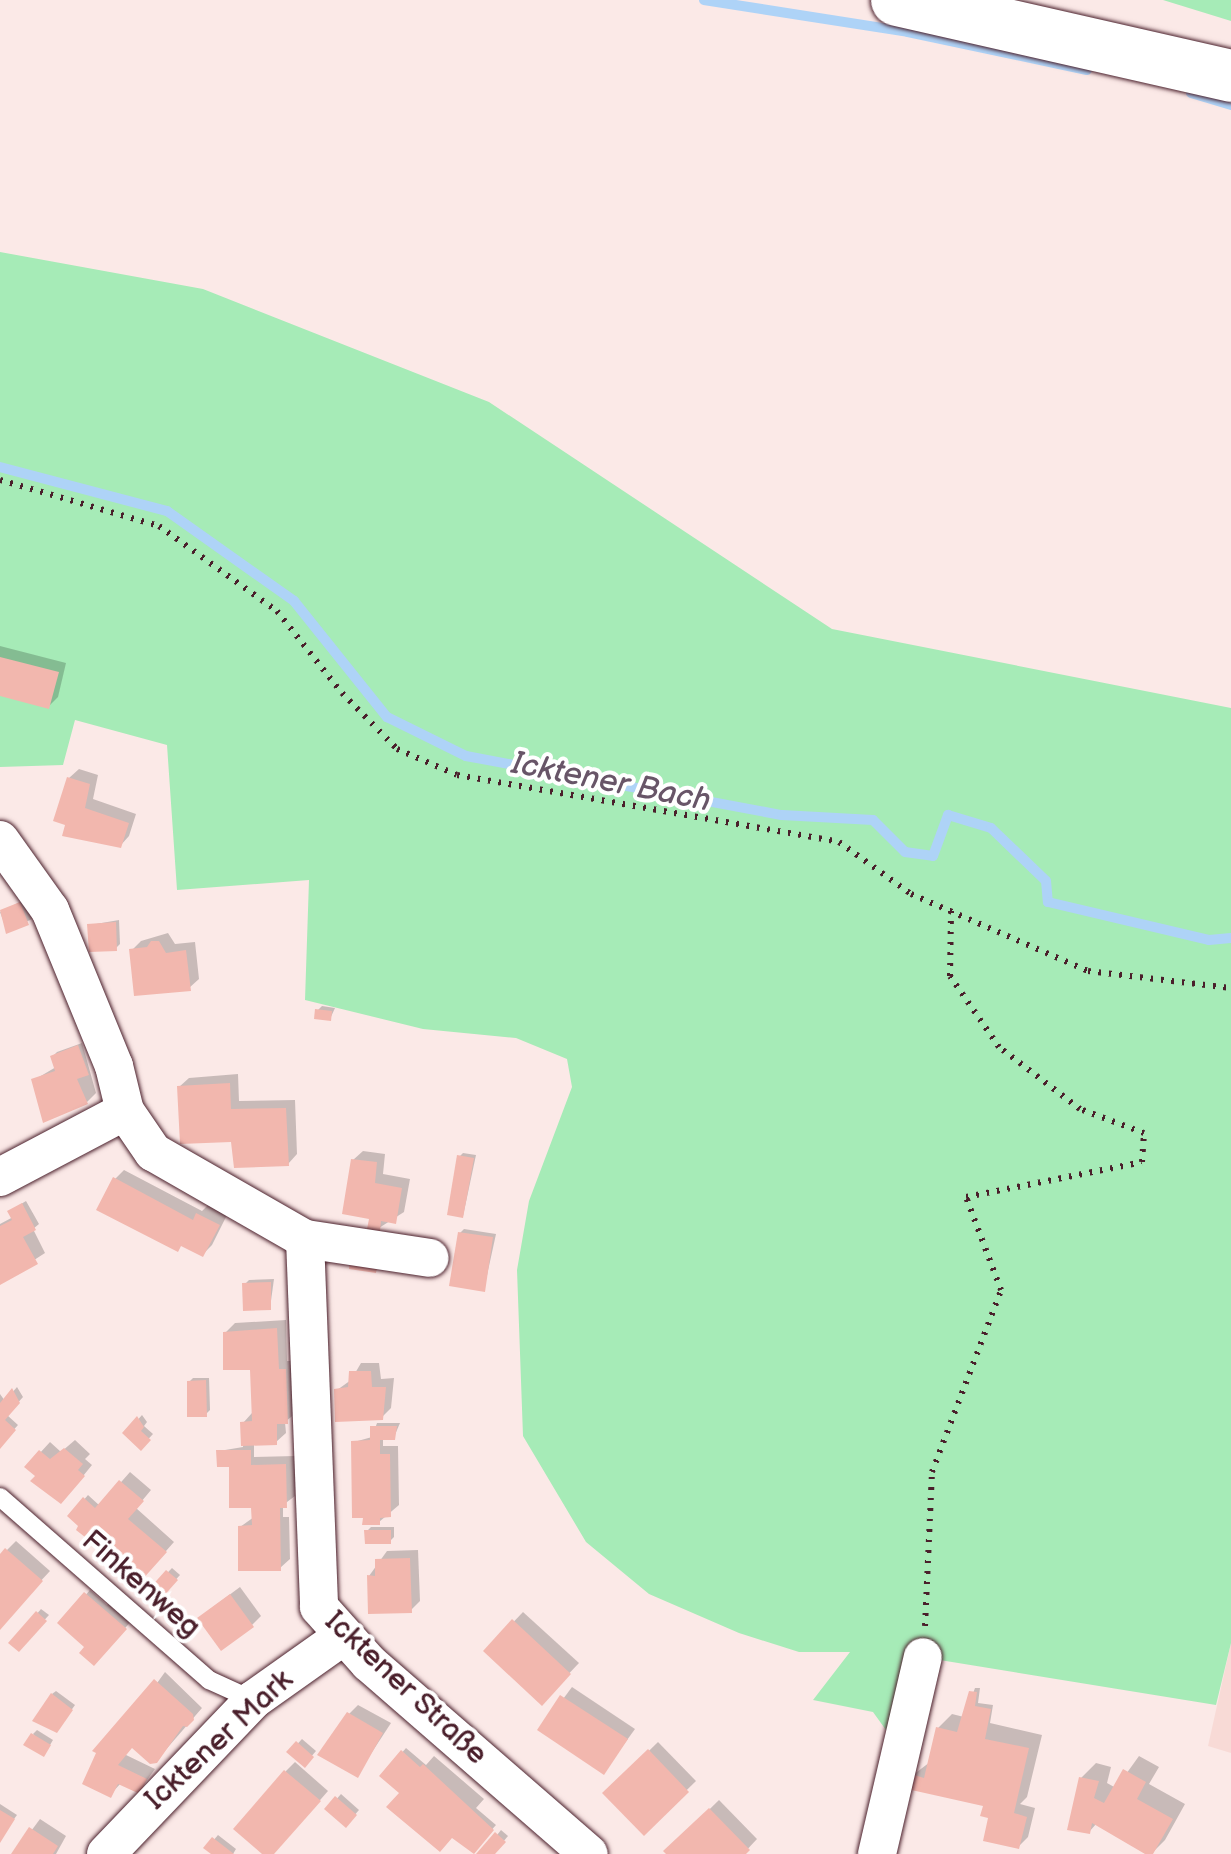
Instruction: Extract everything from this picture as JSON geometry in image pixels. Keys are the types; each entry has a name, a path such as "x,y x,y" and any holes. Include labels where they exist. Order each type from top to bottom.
{"main road":[{"path":"897,0 1231,76"}],"street":[{"path":"0,840 50,910 114,1066 124,1111 153,1152 305,1239 430,1258"},
{"path":"0,1177 124,1111"},
{"name":"Icktener Straße","path":"305,1239 318,1607 342,1637 589,1854"},
{"name":"Icktener Mark","path":"106,1854 253,1700 342,1637"},
{"path":"883,1853 923,1658"}],"lane":[{"name":"Finkenweg","path":"0,1496 209,1680 253,1700"}],"path":[{"path":"0,480 159,526 276,611 342,693 397,749 457,775 840,842 911,894 1088,971 1231,988"},
{"path":"923,1658 932,1472 1000,1290 966,1197 1142,1162 1144,1133 1080,1108 1000,1047 950,976 951,911"}],"shaded area":[{"path":"1231,1643 1231,1753 1208,1746"}],"green space":[{"path":"1163,0 1231,0 1231,21"},
{"path":"0,252 203,289 489,402 832,629 1231,708 1231,1643 1216,1705 909,1655 891,1737 873,1712 813,1700 850,1652 799,1652 739,1633 649,1594 586,1542 523,1436 517,1270 529,1201 572,1087 567,1059 516,1038 423,1029 305,1000 309,880 177,890 167,745 75,720 63,765 0,767"}],"building":[{"path":"0,657 59,672 49,709 0,696"},
{"path":"67,777 90,784 85,808 129,823 121,848 62,836 65,825 53,821"},
{"path":"20,902 29,925 6,934 0,910"},
{"path":"116,922 117,951 89,952 87,924"},
{"path":"151,941 159,941 166,953 186,950 191,991 134,996 129,949 147,947"},
{"path":"315,1009 332,1011 331,1021 314,1019"},
{"path":"78,1045 89,1075 77,1079 88,1104 43,1123 31,1079 55,1071 50,1056"},
{"path":"230,1083 231,1109 286,1108 289,1166 234,1168 231,1142 180,1144 177,1086"},
{"path":"457,1155 474,1158 463,1218 447,1215"},
{"path":"351,1159 377,1162 375,1183 402,1188 396,1224 381,1221 380,1231 367,1229 369,1219 342,1214"},
{"path":"113,1177 193,1220 196,1213 220,1225 203,1257 181,1246 178,1252 96,1210"},
{"path":"22,1203 36,1230 23,1237 38,1264 0,1285 0,1226 12,1220 7,1211"},
{"path":"458,1232 493,1237 485,1292 449,1286"},
{"path":"351,1254 379,1258 376,1273 349,1269"},
{"path":"271,1282 271,1310 243,1311 242,1283"},
{"path":"277,1328 279,1369 286,1369 288,1424 277,1424 277,1445 241,1446 240,1422 252,1421 250,1370 223,1370 223,1332"},
{"path":"349,1371 371,1371 372,1387 386,1387 383,1420 335,1422 334,1389 348,1387"},
{"path":"206,1380 207,1417 187,1417 187,1381"},
{"path":"12,1388 20,1403 5,1420 16,1430 0,1449 0,1403"},
{"path":"137,1416 144,1427 141,1431 151,1440 141,1451 122,1433"},
{"path":"370,1426 397,1426 395,1440 380,1440 380,1454 390,1454 391,1517 380,1518 380,1525 362,1525 363,1518 352,1518 351,1441 370,1440"},
{"path":"64,1448 83,1464 78,1470 85,1476 61,1504 30,1481 35,1476 24,1467 39,1450 50,1459"},
{"path":"216,1450 251,1450 251,1465 286,1464 287,1508 280,1508 281,1571 238,1571 238,1526 252,1525 251,1508 229,1508 229,1467 217,1467"},
{"path":"119,1480 144,1501 128,1519 167,1552 141,1581 76,1530 78,1526 67,1516 83,1497 95,1508"},
{"path":"364,1530 391,1530 391,1544 365,1544"},
{"path":"5,1548 43,1581 0,1630 0,1554"},
{"path":"410,1558 412,1613 368,1614 367,1575 375,1576 375,1559"},
{"path":"166,1570 178,1580 161,1599 149,1589"},
{"path":"84,1592 127,1629 94,1666 79,1653 84,1647 57,1623"},
{"path":"230,1594 254,1627 221,1651 197,1618"},
{"path":"36,1611 47,1621 19,1652 8,1643"},
{"path":"512,1619 571,1674 542,1706 483,1651"},
{"path":"154,1679 193,1714 194,1720 183,1726 157,1763 150,1764 132,1748 118,1765 147,1779 140,1794 118,1784 111,1798 82,1784 96,1753 92,1751"},
{"path":"969,1691 977,1692 975,1706 991,1709 985,1739 1029,1748 1014,1813 1027,1817 1019,1849 983,1841 988,1818 980,1816 983,1806 907,1789 911,1774 924,1778 936,1727 957,1732"},
{"path":"51,1693 73,1710 57,1733 32,1721"},
{"path":"560,1695 628,1739 604,1775 537,1730"},
{"path":"347,1712 383,1733 358,1778 317,1755"},
{"path":"31,1733 51,1745 44,1757 23,1745"},
{"path":"296,1741 314,1757 305,1768 286,1752"},
{"path":"648,1749 689,1792 644,1836 602,1793"},
{"path":"401,1750 420,1767 423,1764 494,1830 474,1854 452,1838 440,1852 386,1807 399,1793 379,1776"},
{"path":"1123,1769 1146,1782 1137,1799 1173,1819 1153,1854 1145,1854 1092,1823 1090,1834 1067,1830 1079,1777 1099,1781 1094,1798 1104,1803"},
{"path":"284,1770 321,1801 274,1854 262,1854 233,1829"},
{"path":"335,1796 357,1815 346,1828 324,1809"},
{"path":"709,1808 750,1850 746,1854 663,1851"},
{"path":"0,1810 15,1819 0,1843"},
{"path":"29,1827 58,1846 53,1854 11,1854"},
{"path":"495,1832 506,1842 495,1854 476,1854"},
{"path":"212,1837 234,1854 211,1854 203,1848"}],"waterway":[{"path":"704,0 908,32 1087,70"},
{"path":"1191,93 1231,105"},
{"name":"Icktener Bach","path":"0,467 167,511 294,601 387,717 466,756 782,815 873,820 905,852 933,856 948,815 991,828 1046,881 1048,902 1209,940 1231,938"}]}
